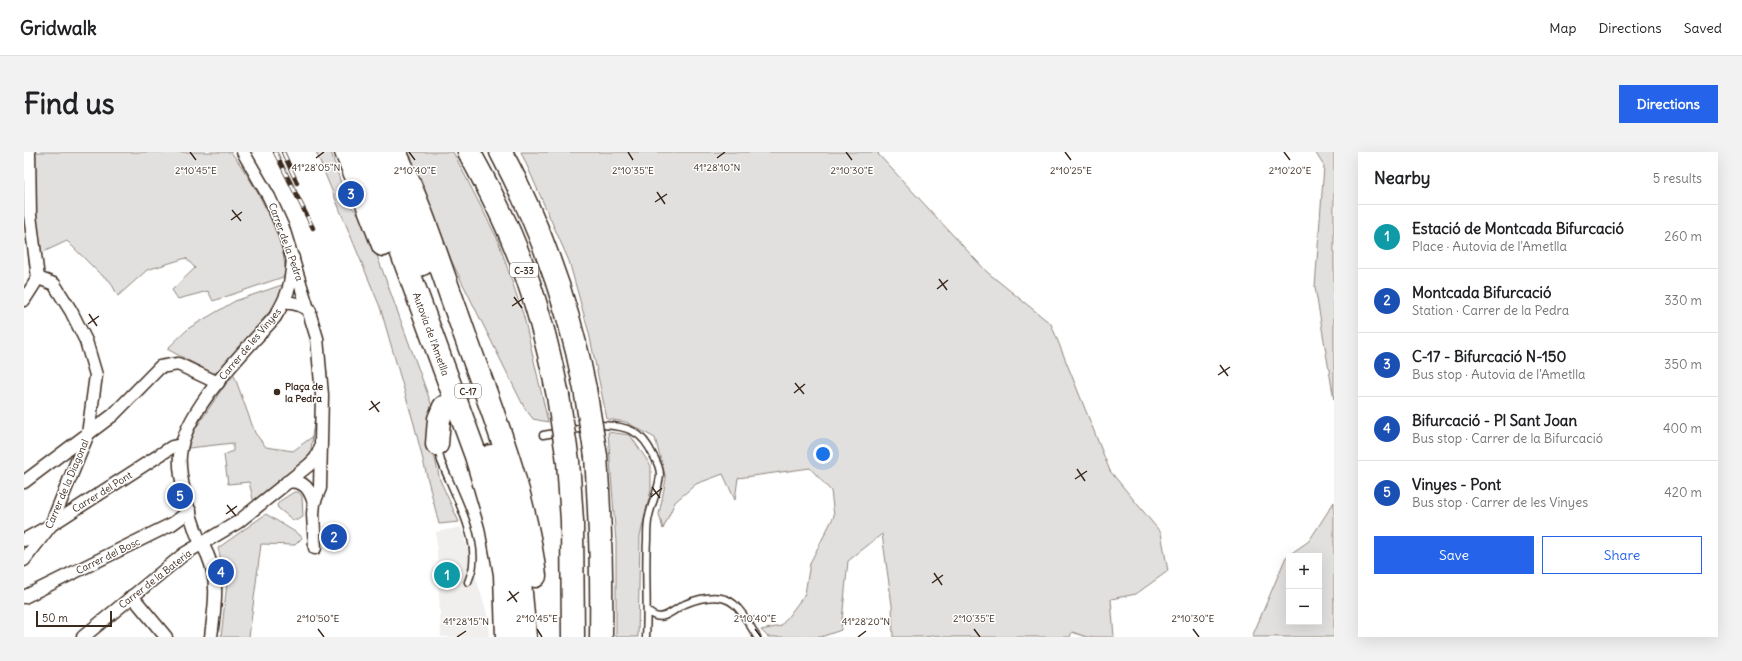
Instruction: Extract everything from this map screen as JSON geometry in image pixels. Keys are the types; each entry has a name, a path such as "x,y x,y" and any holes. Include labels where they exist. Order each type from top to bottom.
{"highway":[{"path":"346,152 444,407 439,419 446,442 476,504 490,566 498,615 513,635"},
{"name":"Autovia de l'Ametlla","path":"362,152 378,188 476,456 500,543 513,635"},
{"name":"Autovia de l'Ametlla","path":"379,152 400,204 481,427 509,510 518,560 513,635"},
{"path":"395,152 438,260 518,487 531,544 539,637"},
{"name":"C-33","path":"469,152 489,189 518,252 532,291 552,362 568,461 572,520 573,637"},
{"name":"C-33","path":"502,152 542,236 559,282 570,318 585,389 596,456 600,519 602,592 601,637"}],"street":[{"path":"24,300 38,278 27,200 29,152"},
{"name":"Carrer de la Pedra","path":"244,153 272,203 293,258 317,338 321,366 322,395 320,488 314,503 313,514 315,548"},
{"name":"Carrer de les Vinyes","path":"211,637 216,590 209,557 196,533 190,511 180,464 181,445 187,429 195,415 218,383 275,317 284,303 292,283 293,258"},
{"path":"24,280 38,278"},
{"name":"Carrer de la Diagonal","path":"24,560 51,525 88,434 96,375 86,341 71,311 54,284 38,278"},
{"name":"Carrer de la Pedra","path":"292,283 297,284 303,289"},
{"path":"284,303 290,302 302,306 310,311"},
{"name":"Carrer de les Vinyes","path":"88,434 113,415 160,367 178,364 218,383"},
{"path":"24,482 88,434"},
{"name":"Carrer del Pont","path":"24,540 51,525 172,448 181,445"},
{"name":"Carrer de la Bateria","path":"83,637 184,554 238,522 309,465 316,458 320,449"},
{"name":"Carrer de la Pedra","path":"287,482 294,481 304,485 309,489 314,503"},
{"name":"Carrer del Bosc","path":"24,597 172,524 190,511"},
{"path":"132,596 166,637"}],"lane":[{"path":"543,435 602,425 612,425 635,431 648,443 656,459 660,473 648,518 646,551 648,611 646,637"},
{"path":"446,442 441,461 471,536 473,566 468,582"},
{"path":"648,611 652,616 658,617 669,614 684,604 722,597 733,603 757,637"}],"shaded area":[{"path":"33,152 231,152 247,174 267,211 282,249 286,276 213,301 208,291 178,299 172,290 195,268 186,258 147,270 118,296 110,281 99,273 67,241 39,254"},
{"path":"316,152 331,152 347,202 364,220 432,406 431,442 440,480 459,522 439,524 414,424 380,307"},
{"path":"407,152 453,152 498,240 524,317 548,422 533,419 524,407 452,262"},
{"path":"521,152 879,152 878,154 987,272 1051,324 1110,471 1161,533 1168,571 1136,594 1111,599 1114,637 1087,637 1072,632 1070,637 941,637 940,635 924,637 893,637 892,605 882,534 848,561 841,630 821,637 768,637 761,630 781,626 805,594 810,563 834,516 831,491 810,468 738,478 735,500 723,474 696,484 675,502 663,529 659,514 666,479 655,438 626,422 607,419 589,333 569,261"},
{"path":"1315,152 1334,152 1334,400 1315,287 1324,166"},
{"path":"282,285 284,294 219,373 212,373 167,349 189,328 235,301"},
{"path":"234,375 255,433 266,447 293,451 312,437 316,410 310,457 254,503 249,482 228,484 224,455 233,451 233,443 189,448 187,441 222,389"},
{"path":"608,432 630,435 651,466 651,490 640,536 638,637 616,637 616,542"},
{"path":"294,492 298,492 302,496 303,517 298,520 293,520 278,508 277,505 280,501"},
{"path":"1334,502 1334,637 1252,637 1286,557 1286,625 1322,625 1322,553 1292,553 1309,541"},
{"path":"266,514 300,535 302,538 295,545 261,544 249,637 221,637 227,583 218,548"},
{"path":"461,527 488,617 489,637 441,637 436,532"}],"railway":[{"path":"275,152 313,228"},
{"path":"283,152 297,183"}],"place":[{"name":"C-17 - Bifurcació N-150","path":"351,194"},
{"name":"Plaça de la Pedra","path":"277,392"},
{"name":"Vinyes - Pont","path":"180,496"},
{"name":"Montcada Bifurcació","path":"334,537"},
{"name":"Bifurcació - Pl Sant Joan","path":"221,572"},
{"name":"Estació de Montcada Bifurcació","path":"447,575"}]}
